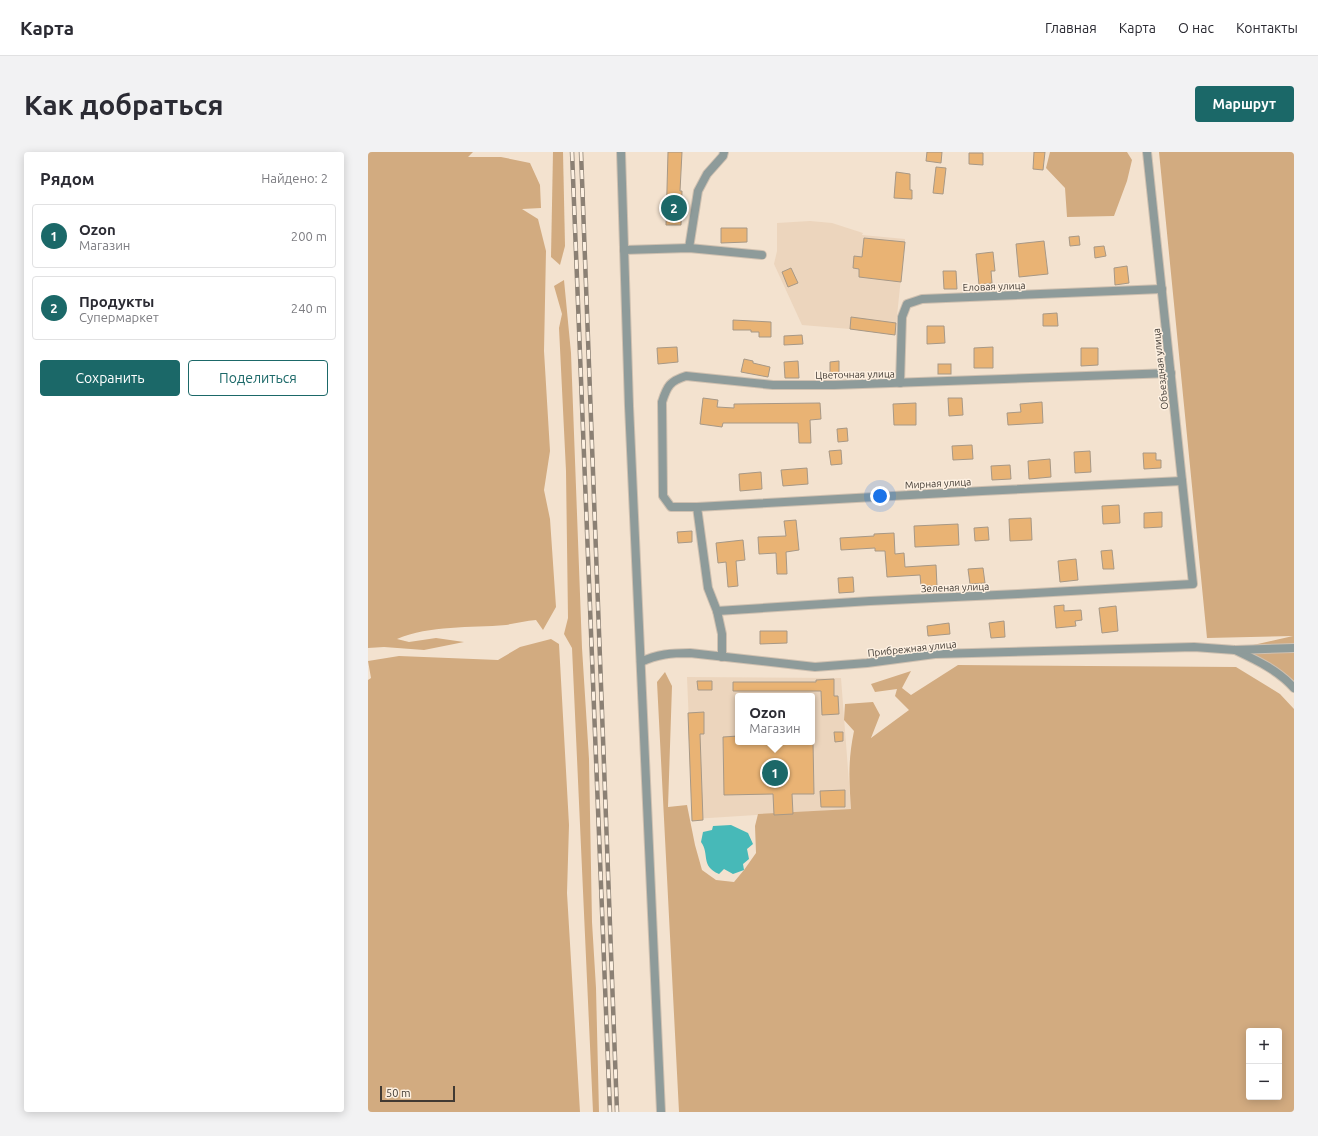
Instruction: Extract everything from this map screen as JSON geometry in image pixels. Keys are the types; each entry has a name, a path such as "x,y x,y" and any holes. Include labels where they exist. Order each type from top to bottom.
{"street":[{"path":"621,152 629,406 661,1112"},
{"path":"689,248 698,191 707,174 723,156 724,152"},
{"name":"Объездная улица","path":"1147,152 1193,584"},
{"path":"624,250 689,248 762,255"},
{"name":"Еловая улица","path":"900,383 902,317 907,304 922,299 1162,289"},
{"name":"Цветочная улица","path":"671,507 664,496 662,402 666,388 676,380 686,376 773,385 900,383 1171,372"},
{"name":"Мирная улица","path":"671,507 697,507 982,490 1182,481"},
{"path":"697,507 708,588 717,611 722,634 722,657"},
{"name":"Зеленая улица","path":"717,611 870,601 1193,584"},
{"name":"Прибрежная улица","path":"641,662 662,654 690,653 815,667 867,663 935,654 1194,647 1235,650 1294,648"},
{"path":"1235,650 1259,662 1278,674 1294,688"}],"shaded area":[{"path":"368,152 473,152 468,157 501,157 530,163 540,185 541,208 522,209 538,219 546,251 544,351 550,451 544,490 550,519 556,607 543,630 536,620 506,625 436,629 423,631 397,639 409,642 436,638 464,642 424,650 384,647 368,648"},
{"path":"553,152 563,152 565,246 560,265 551,257"},
{"path":"1050,152 1127,152 1132,160 1127,181 1114,216 1067,217 1065,188 1046,168"},
{"path":"1159,152 1294,152 1294,681 1240,648 1293,636 1207,638"},
{"path":"810,221 832,223 863,233 862,235 905,239 895,335 802,325 774,264 777,251 777,223"},
{"path":"564,280 571,353 582,648 589,759 592,922 596,988 599,1112 593,1112 572,648 564,634 568,618 566,471 559,328 562,314 554,286"},
{"path":"551,639 559,644 569,825 567,893 580,1112 368,1112 368,680 371,678 368,661 399,656 498,660 520,647"},
{"path":"958,665 1236,667 1280,694 1294,709 1294,1112 679,1112 657,682 665,672 672,686 668,807 687,805 702,870 716,880 734,882 756,853 755,826 758,814 851,809 850,770 854,731 844,720 845,704 873,702 880,715 871,738 909,710 895,696 897,689 875,692 871,684 911,671 902,688 911,695"},
{"path":"687,677 841,678 851,809 693,819"}],"water":[{"path":"731,825 748,833 753,844 747,849 749,859 743,864 744,870 733,874 724,869 719,874 713,871 707,864 704,846 701,842 703,832 712,830 713,826"}],"building":[{"path":"668,152 682,152 680,191 682,191 681,225 666,225"},
{"path":"927,152 942,152 941,163 926,161"},
{"path":"1034,152 1045,152 1043,170 1033,169"},
{"path":"969,153 983,153 983,165 969,164"},
{"path":"936,167 946,168 943,194 933,193"},
{"path":"896,172 910,174 910,190 912,190 912,199 894,198"},
{"path":"721,228 747,228 747,242 721,243"},
{"path":"1079,236 1080,245 1070,246 1069,237"},
{"path":"864,238 905,242 901,282 859,277 859,269 853,268 854,256 862,257"},
{"path":"1044,241 1048,274 1019,277 1016,244"},
{"path":"1104,246 1106,256 1095,258 1094,247"},
{"path":"993,252 995,271 991,271 992,283 979,285 976,254"},
{"path":"1127,266 1129,283 1115,285 1114,268"},
{"path":"791,268 798,283 788,287 782,272"},
{"path":"943,271 956,271 957,289 944,289"},
{"path":"1057,313 1058,326 1043,326 1043,314"},
{"path":"851,317 896,323 895,335 850,329"},
{"path":"733,320 771,322 771,337 759,337 759,332 751,332 751,330 733,330"},
{"path":"927,326 944,326 945,343 927,344"},
{"path":"802,335 803,344 784,345 784,336"},
{"path":"677,347 678,362 658,364 657,348"},
{"path":"993,347 993,368 974,368 974,348"},
{"path":"1081,348 1098,348 1098,365 1081,366"},
{"path":"744,359 770,367 768,377 741,372"},
{"path":"798,361 799,378 785,378 784,362"},
{"path":"839,361 839,376 830,376 830,362"},
{"path":"938,364 951,364 951,374 938,374"},
{"path":"703,398 718,400 717,407 734,408 734,404 820,403 821,419 810,420 811,443 799,443 798,423 723,423 722,427 700,424"},
{"path":"948,398 962,398 963,415 949,416"},
{"path":"1042,402 1043,423 1008,425 1007,413 1021,412 1020,404"},
{"path":"916,403 916,425 894,425 893,404"},
{"path":"847,428 848,441 838,442 837,429"},
{"path":"972,445 973,459 953,460 952,446"},
{"path":"841,450 842,464 831,465 829,451"},
{"path":"1090,451 1091,472 1075,473 1074,452"},
{"path":"1143,453 1156,453 1156,460 1161,460 1161,468 1144,469"},
{"path":"1050,459 1051,477 1029,479 1028,461"},
{"path":"1010,465 1011,479 992,480 991,466"},
{"path":"807,468 808,484 783,486 781,470"},
{"path":"761,472 762,489 740,491 739,474"},
{"path":"1119,505 1120,523 1103,524 1102,506"},
{"path":"1162,512 1162,527 1144,528 1144,513"},
{"path":"1031,518 1032,540 1010,541 1009,519"},
{"path":"796,520 799,550 786,552 787,574 777,574 776,553 759,554 758,537 786,536 784,521"},
{"path":"958,524 959,545 915,547 914,526"},
{"path":"988,527 989,540 975,541 974,528"},
{"path":"692,531 692,542 678,543 677,532"},
{"path":"894,533 895,554 904,553 905,567 936,565 937,586 921,586 920,575 887,577 885,551 875,551 875,548 841,550 840,538"},
{"path":"743,540 745,560 736,561 738,586 728,587 726,562 718,563 716,543"},
{"path":"1112,550 1114,569 1103,569 1101,551"},
{"path":"1076,559 1078,580 1060,582 1058,561"},
{"path":"983,568 985,583 970,584 968,569"},
{"path":"853,577 854,592 839,593 838,578"},
{"path":"1064,605 1064,611 1081,610 1082,620 1075,621 1076,626 1056,628 1054,606"},
{"path":"1116,606 1118,631 1102,633 1099,608"},
{"path":"1004,621 1005,637 991,638 989,623"},
{"path":"949,623 950,634 928,636 927,626"},
{"path":"760,631 787,631 787,643 760,644"},
{"path":"834,679 834,696 838,696 839,714 822,715 821,691 733,691 733,682 816,682 816,680"},
{"path":"697,681 712,681 712,690 698,690"},
{"path":"704,712 704,734 700,734 703,820 692,821 688,713"},
{"path":"834,732 843,732 843,741 835,742"},
{"path":"735,736 735,745 813,745 814,794 792,794 793,814 774,815 773,794 724,795 723,737"},
{"path":"845,790 845,807 821,807 820,791"}],"railway":[{"path":"572,152 610,1112"},
{"path":"581,152 617,1112"}],"place":[{"name":"Продукты","path":"674,208"},
{"name":"Ozon","path":"775,773"}]}
